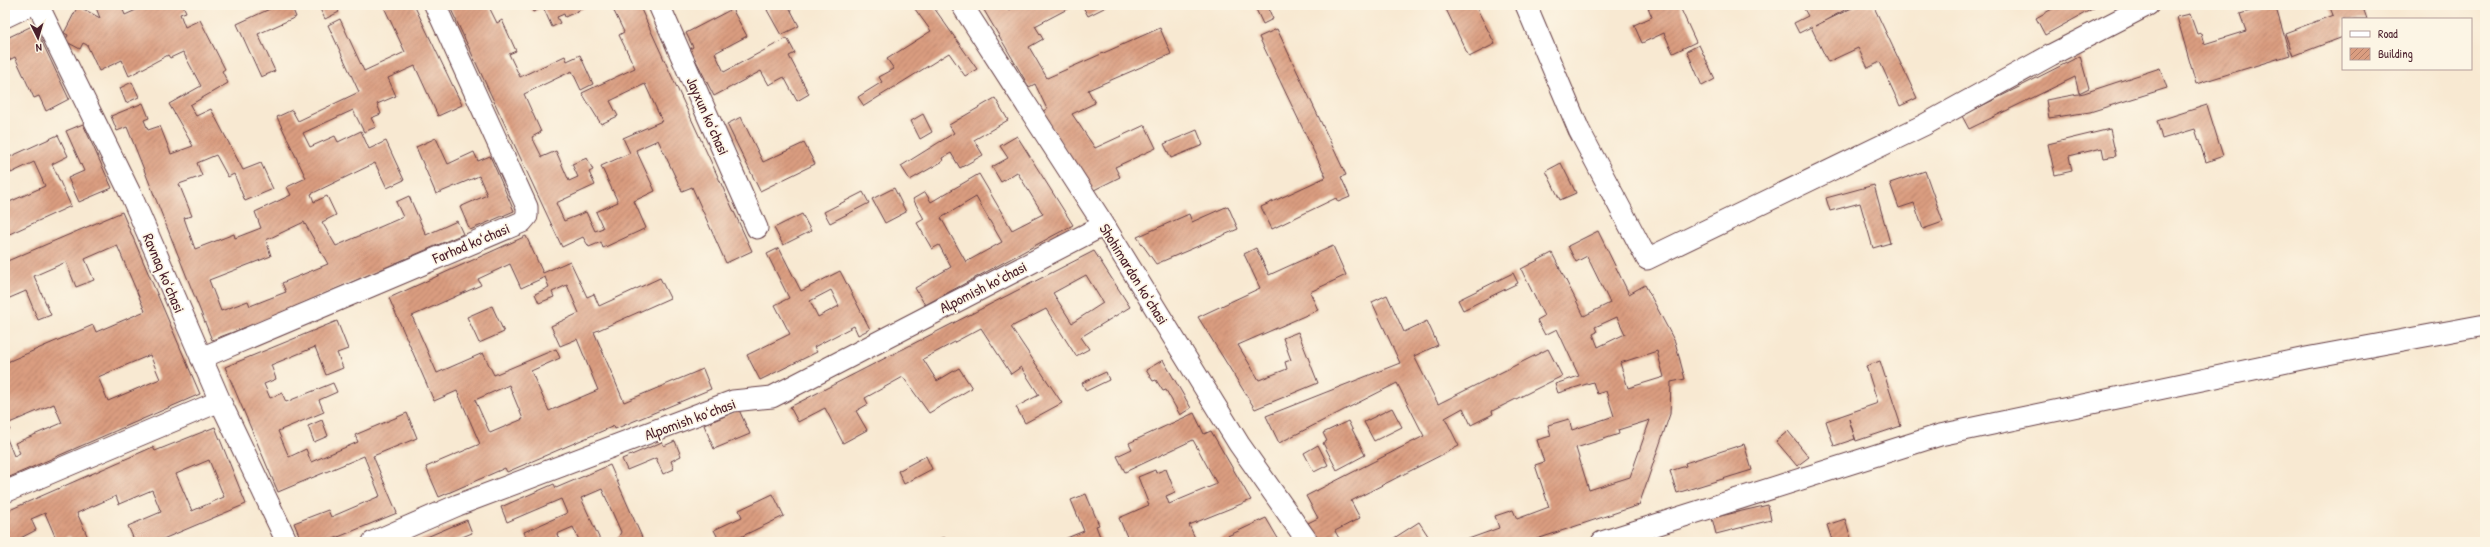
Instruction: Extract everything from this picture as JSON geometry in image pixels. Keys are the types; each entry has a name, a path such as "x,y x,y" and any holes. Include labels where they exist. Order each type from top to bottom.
{"street":[{"path":"5,17 30,5"},
{"name":"Ravnaq koʻchasi","path":"38,5 131,195 220,401 287,542"},
{"name":"Farhod koʻchasi","path":"201,358 522,222 527,216 527,207 435,5"},
{"name":"Jayxun koʻchasi","path":"659,5 757,228"},
{"name":"Shohimardon koʻchasi","path":"962,5 1104,225 1239,444 1308,542"},
{"path":"1532,7 1579,130 1647,259 1924,125 2051,55 2148,5"},
{"name":"Alpomish koʻchasi","path":"373,542 458,505 732,401 772,397 1104,225"},
{"path":"1602,542 1940,435 2306,358 2485,325"},
{"path":"5,492 220,401"}],"building":[{"path":"95,5 113,5 115,8 121,5 125,15 147,5 183,5 186,12 180,14 185,27 200,20 225,69 222,71 228,83 190,105 196,116 211,109 243,170 261,163 273,189 245,201 234,174 228,177 216,155 197,163 202,176 179,184 192,216 184,218 195,249 234,234 235,238 261,228 255,212 291,195 287,187 306,178 277,117 292,110 298,121 359,92 328,25 340,19 364,71 405,52 383,5 414,5 462,105 438,116 415,66 388,78 396,96 377,104 381,114 371,118 376,127 364,132 353,110 303,133 310,147 335,136 338,142 361,131 369,149 386,141 404,180 387,188 375,163 311,194 314,202 327,196 336,215 322,222 336,246 403,217 396,202 409,196 426,235 457,221 463,234 257,323 212,340 127,127 117,131 111,116 143,103 149,118 144,120 148,130 160,126 171,154 193,146 169,104 201,86 183,52 170,58 168,55 129,76 122,60 99,71 87,45 83,43 80,49 65,41 68,35 64,33 78,6 100,18","holes":["304,222 328,264 282,283 286,292 250,306 248,301 221,311 209,280 271,256 266,240"]},
{"path":"273,5 291,5 296,17 258,34 275,71 261,77 237,24 274,7"},
{"path":"318,5 335,5 339,12 325,19"},
{"path":"449,5 488,5 497,23 502,20 516,51 509,54 520,77 565,56 567,61 580,55 593,84 581,90 572,71 524,94 541,132 532,137 542,157 556,151 569,181 578,177 572,164 587,158 593,170 589,172 595,185 556,203 564,221 586,212 595,231 603,228 596,212 618,202 601,166 630,153 623,138 662,121 645,84 610,101 618,116 601,124 582,93 635,68 619,35 624,32 611,5 639,5 752,251 726,263 692,187 682,191 658,140 636,150 655,191 634,201 646,228 603,248 601,242 589,247 583,237 562,247"},
{"path":"529,5 590,5 565,17 564,14 557,17 560,23 552,27 543,7 533,12"},
{"path":"771,5 788,5 799,26 781,35 767,10 772,7"},
{"path":"912,5 932,5 977,69 965,76 949,53 864,106 858,97 882,82 879,77 894,69 887,59 931,31"},
{"path":"981,5 1005,5 1008,10 1017,5 1075,5 1035,26 1043,39 1029,47 1047,78 1160,28 1171,54 1088,90 1095,103 1072,114 1095,148 1145,125 1156,148 1115,167 1120,177 1092,191 1041,112 1047,109 1035,84 1029,87"},
{"path":"1082,5 1110,5 1088,16"},
{"path":"1254,5 1278,5 1269,10 1273,19 1263,24"},
{"path":"1444,5 1475,5 1495,44 1469,57"},
{"path":"1647,5 1679,5 1696,42 1673,53 1664,33 1642,43 1634,25 1652,17"},
{"path":"1802,5 1854,5 1815,26 1858,5 1873,5 1917,98 1900,106 1880,62 1868,68 1858,48 1828,62 1811,27 1799,33 1794,23 1808,16"},
{"path":"2059,5 2093,5 2094,8 2045,35 2036,18"},
{"path":"2270,5 2275,5 2290,55 2196,84 2177,17 2190,14 2197,34 2201,33 2204,44 2246,31 2240,14"},
{"path":"2329,5 2362,5 2367,18 2342,18 2342,37 2293,56 2285,33 2333,15"},
{"path":"732,9 747,36 715,53 724,72 787,38 795,53 789,56 809,94 797,101 784,77 769,85 761,71 714,96 690,49 693,47 686,33"},
{"path":"34,25 69,99 46,111 39,96 34,98 15,57 5,62 5,39"},
{"path":"1277,29 1346,175 1341,177 1350,197 1338,202 1336,198 1272,229 1261,207 1326,177 1259,37"},
{"path":"1699,45 1715,79 1702,86 1687,51"},
{"path":"2080,56 2089,88 2079,93 2075,77 1969,129 1962,116"},
{"path":"2160,68 2167,88 2090,112 2049,118 2046,100 2084,93"},
{"path":"132,82 139,97 126,103 120,88"},
{"path":"995,98 1008,120 974,140 983,155 960,168 951,153 942,158 943,161 910,180 901,166 954,133 949,125"},
{"path":"2207,105 2223,156 2206,162 2195,129 2162,139 2157,121"},
{"path":"923,114 932,132 920,139 911,121"},
{"path":"741,117 763,162 804,143 815,164 760,191 727,124"},
{"path":"83,124 112,188 79,202 68,178 84,171 66,131"},
{"path":"2110,129 2116,156 2104,158 2102,148 2069,156 2072,171 2055,175 2048,144"},
{"path":"1197,130 1203,145 1171,158 1164,144"},
{"path":"58,135 68,156 52,164 71,206 5,236 5,204 45,186 34,162 11,173 5,159"},
{"path":"1017,136 1073,225 925,305 915,288 951,267 939,245 932,249 917,223 924,219 913,199 925,192 931,202 979,174 1012,230 1043,214 1017,172 1001,182 992,167 1008,158 1000,146","holes":["976,197 1002,242 966,262 941,218"]},
{"path":"436,138 448,164 474,152 478,161 490,156 514,211 470,230 460,207 487,195 479,176 436,194 416,147"},
{"path":"1561,163 1576,193 1560,200 1546,171"},
{"path":"1925,171 1943,222 1923,229 1914,203 1899,208 1890,183"},
{"path":"1874,185 1890,243 1873,248 1860,203 1830,211 1826,198"},
{"path":"894,188 906,212 885,223 872,199"},
{"path":"863,192 869,203 830,223 824,212"},
{"path":"1228,206 1238,229 1156,264 1137,237 1189,214 1192,222"},
{"path":"122,212 200,394 5,479 5,434 14,456 20,453 15,443 62,423 54,404 7,424 10,430 5,432 5,363 93,325 96,332 145,311 117,245 85,259 94,280 76,287 66,262 34,276 51,315 38,320 26,291 5,300 5,262","holes":["150,355 160,379 108,401 98,377"]},
{"path":"802,214 811,231 783,245 774,228"},
{"path":"1598,231 1629,294 1645,285 1675,342 1685,379 1671,382 1670,414 1639,505 1528,542 1460,542 1499,528 1495,516 1513,510 1517,519 1549,507 1535,465 1544,462 1537,440 1551,436 1548,425 1569,419 1572,430 1614,416 1606,391 1597,394 1593,382 1558,393 1555,384 1579,376 1557,329 1545,335 1537,320 1544,316 1521,269 1552,253 1584,316 1610,303 1587,256 1576,262 1568,246","holes":["1617,317 1625,334 1598,347 1593,334 1597,332 1595,327","1657,351 1664,377 1628,388 1620,363","1650,420 1630,477 1589,490 1576,448 1619,434 1618,430"]},
{"path":"526,236 543,273 570,261 587,297 594,294 599,306 660,278 670,298 594,332 624,402 703,369 711,389 615,429 614,426 507,472 505,468 439,497 426,467 480,444 457,391 434,401 389,298","holes":["510,264 521,288 545,277 549,287 535,294 539,303 554,297 552,292 567,285 579,313 551,326 560,346 577,339 598,390 549,411 531,371 560,358 556,349 494,375 483,353 437,373 412,316 481,285 478,279","509,385 523,419 490,433 475,400"]},
{"path":"1333,246 1346,275 1310,292 1318,310 1238,345 1259,380 1287,369 1285,362 1291,360 1283,338 1298,332 1318,383 1255,409 1198,317 1260,288 1244,254 1256,248 1269,275"},
{"path":"779,248 801,291 840,271 870,329 858,335 854,326 814,347 817,352 760,380 747,355 790,334 775,305 789,298 767,254","holes":["831,290 839,306 818,317 810,301"]},
{"path":"1094,251 1130,307 1081,337 1089,349 1076,356 1046,309 1011,327 1062,403 1025,423 1016,407 1039,395 1021,367 1011,374 981,328 923,359 937,381 959,368 972,388 929,413 903,377 865,398 868,404 856,411 867,430 843,443 825,408 798,422 790,407","holes":["1086,275 1103,303 1072,323 1053,293"]},
{"path":"1513,273 1518,283 1463,310 1458,300"},
{"path":"1387,295 1404,332 1427,321 1438,345 1414,356 1438,404 1548,349 1562,376 1492,411 1493,414 1471,425 1463,408 1445,418 1459,446 1351,501 1360,518 1335,531 1341,542 1319,542 1308,523 1318,518 1306,496 1424,436 1397,383 1279,443 1266,416 1400,363 1372,302"},
{"path":"492,306 504,332 479,343 467,317"},
{"path":"337,321 348,349 337,353 343,368 326,375 315,347 271,365 276,379 264,384 270,398 282,393 286,402 333,383 337,392 319,400 324,412 278,431 289,457 306,449 311,462 358,442 355,435 407,413 417,438 373,456 397,513 326,542 302,542 294,523 328,510 331,517 380,496 364,456 278,492 225,367"},
{"path":"1163,360 1191,408 1180,415 1166,390 1163,391 1156,380 1153,381 1146,370"},
{"path":"1880,361 1901,426 1856,441 1849,419 1855,439 1834,446 1826,421 1878,403 1866,366"},
{"path":"1106,372 1109,380 1086,391 1082,383"},
{"path":"1392,408 1402,427 1374,441 1364,422"},
{"path":"739,410 750,434 714,449 704,425"},
{"path":"1194,413 1204,434 1211,431 1251,500 1189,525 1197,542 1159,542 1157,538 1149,542 1121,542 1128,539 1119,518 1149,505 1138,477 1155,470 1156,473 1166,469 1175,492 1166,496 1169,504 1217,484 1193,440 1125,472 1117,456 1132,449 1129,443"},
{"path":"322,420 328,436 314,442 308,426"},
{"path":"1348,421 1365,455 1337,470 1323,443 1327,441 1323,433"},
{"path":"215,427 246,504 156,542 135,542 128,526 161,512 152,490 119,504 116,496 77,513 90,542 72,542 70,536 57,541 45,513 31,519 36,530 13,542 5,542 5,512 153,447 155,451","holes":["209,460 224,497 192,511 176,474"]},
{"path":"1788,431 1809,457 1797,466 1776,441"},
{"path":"675,441 681,456 671,461 674,469 663,474 656,458 627,470 622,459 662,442 664,446"},
{"path":"1744,444 1752,470 1677,493 1670,471 1686,466 1685,463"},
{"path":"1318,445 1328,465 1314,472 1304,453"},
{"path":"926,456 932,469 904,484 898,471"},
{"path":"610,465 644,542 616,542 621,532 602,489 581,498 601,542 580,542 573,527 557,534 560,542 528,542 524,532 567,513 561,499 507,522 501,507 554,484 556,488"},
{"path":"773,494 784,516 730,542 720,542 714,530 742,517 739,510"},
{"path":"1086,494 1099,525 1096,526 1102,542 1057,542 1084,531 1071,500"},
{"path":"1768,505 1771,520 1716,534 1712,518"},
{"path":"1266,518 1280,542 1260,542 1258,539 1252,542 1215,542"},
{"path":"1845,519 1852,542 1826,542 1832,540 1827,525"},
{"path":"467,520 472,533 455,540 456,542 415,542"},
{"path":"1419,522 1432,542 1388,542"},
{"path":"944,537 947,542 931,542"}]}
